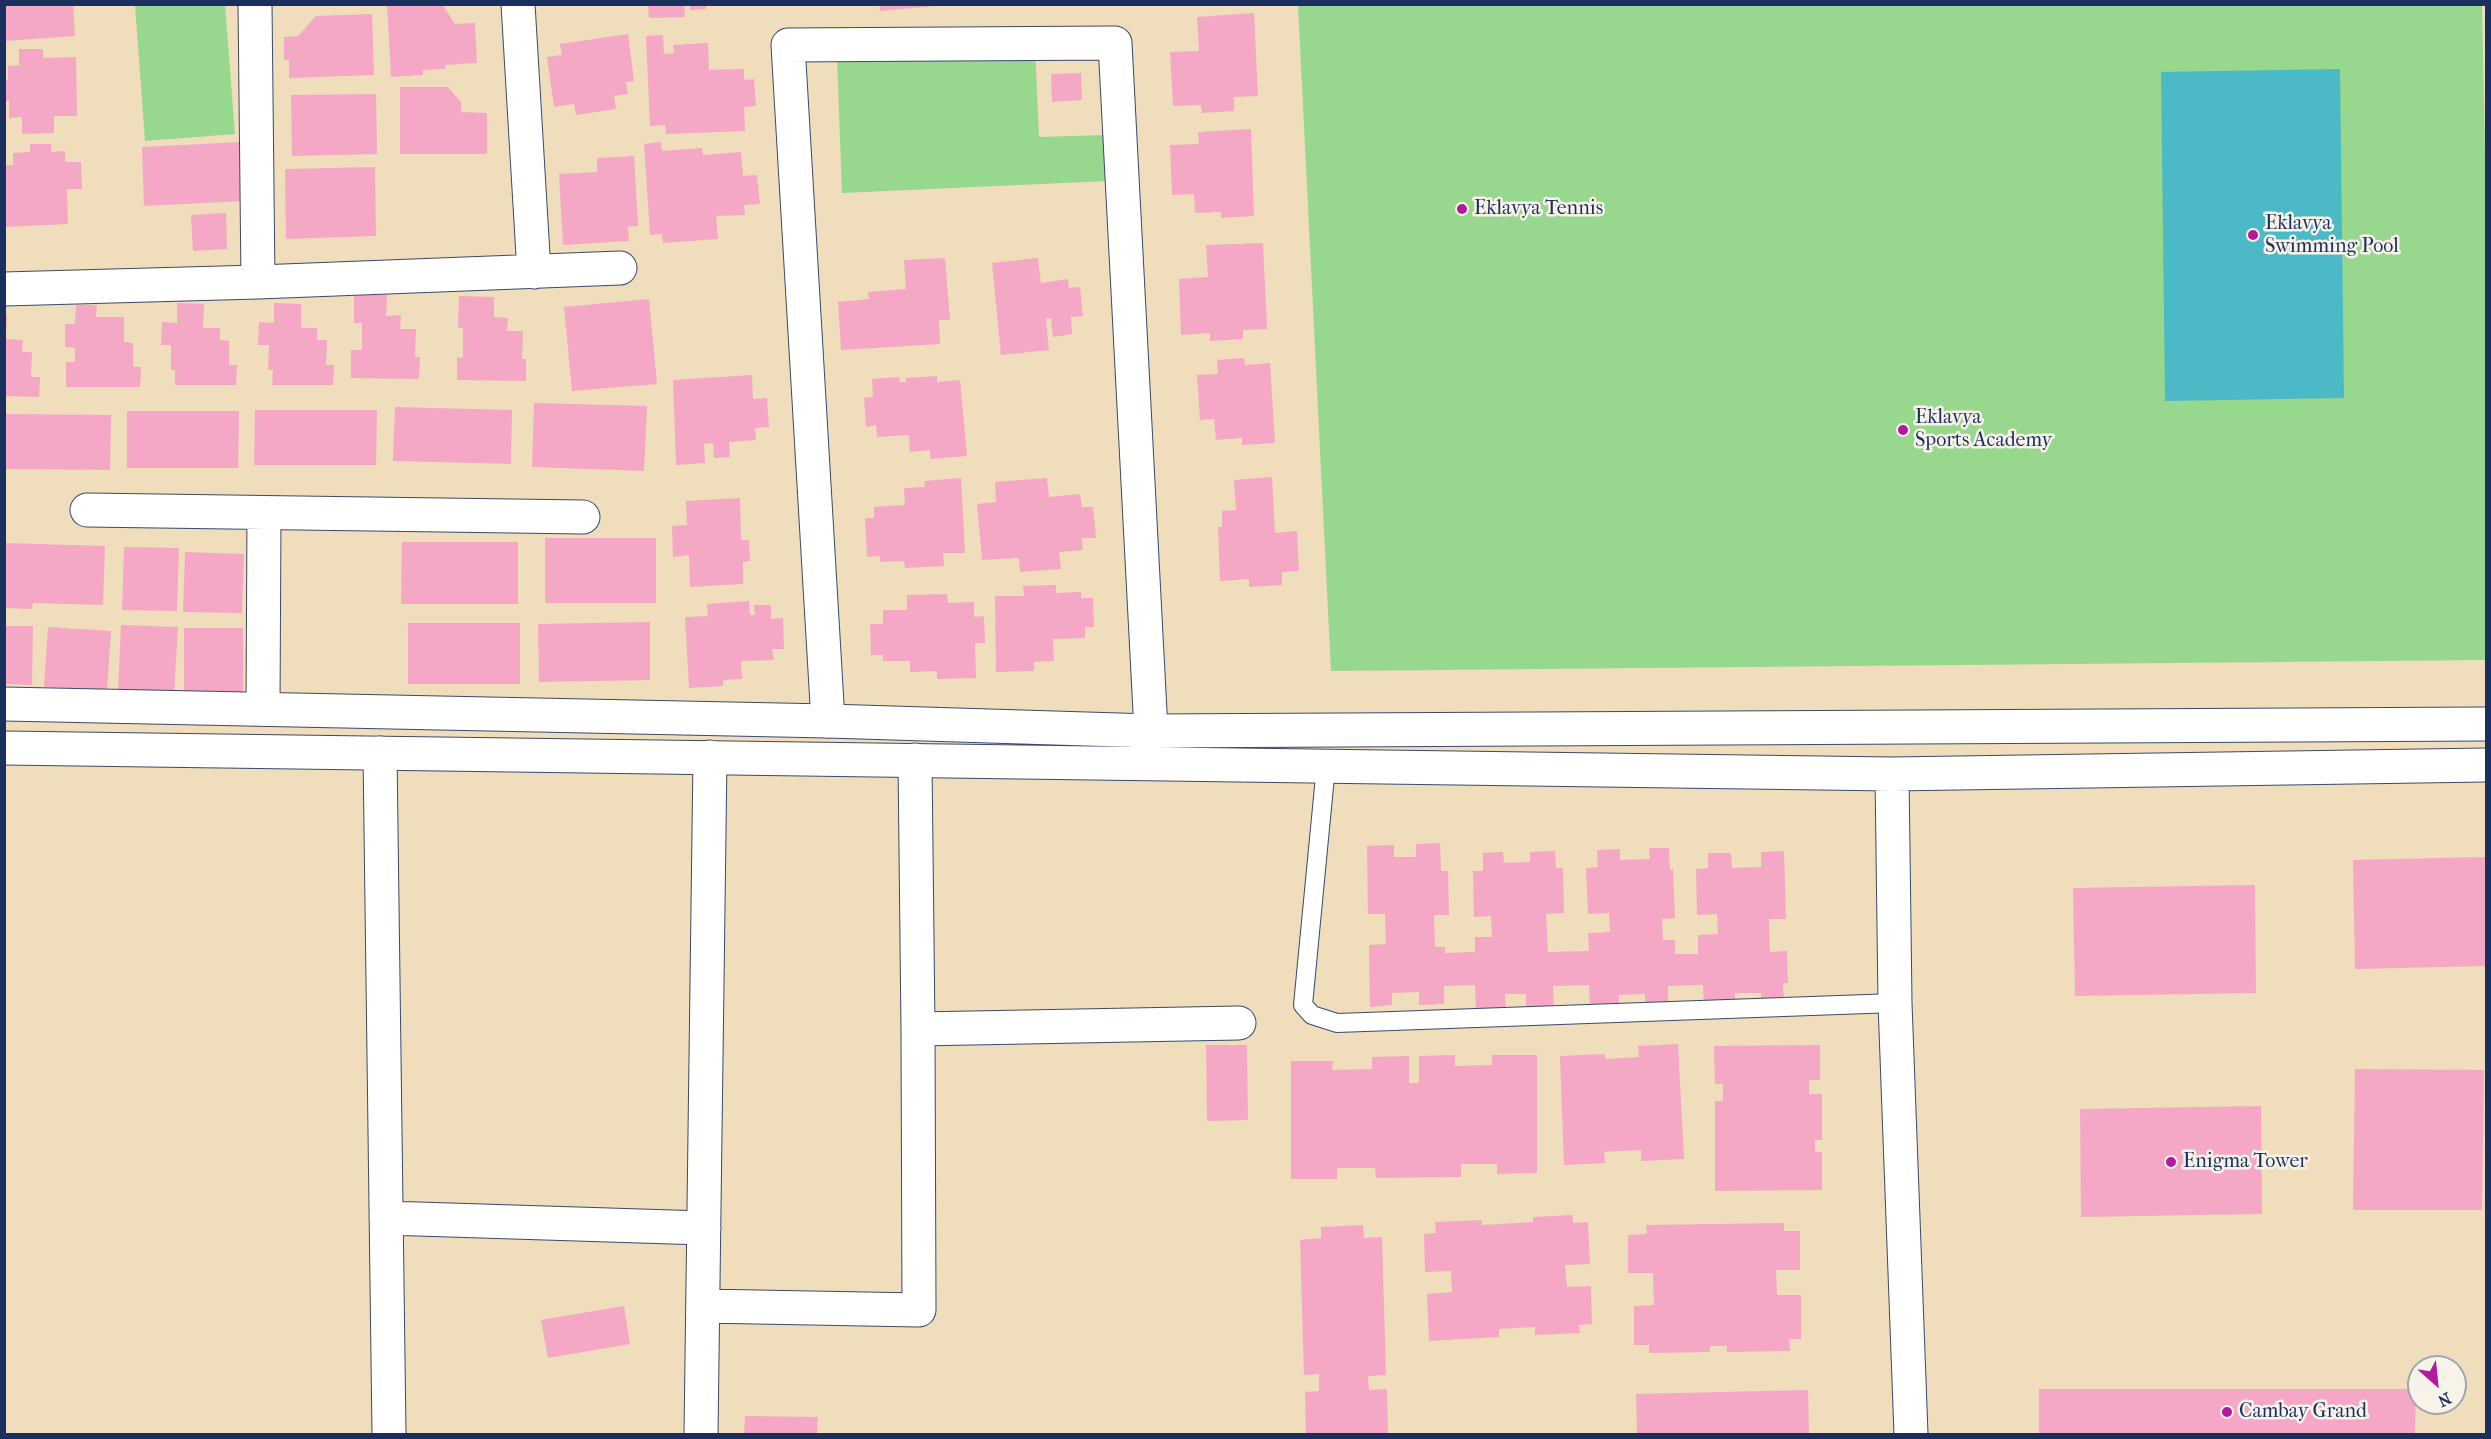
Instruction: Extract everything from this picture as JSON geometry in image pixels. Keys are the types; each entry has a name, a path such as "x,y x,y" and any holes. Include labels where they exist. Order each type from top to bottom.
{"street":[{"path":"255,4 258,282"},
{"path":"518,4 534,272"},
{"path":"828,721 788,45 1115,43 1151,731"},
{"path":"4,289 620,268"},
{"path":"87,510 583,517"},
{"path":"263,709 264,513"},
{"path":"4,704 828,721 1151,731 2487,724"},
{"path":"4,748 1892,774 2487,765"},
{"path":"380,753 389,1434"},
{"path":"701,1434 710,757"},
{"path":"703,1306 919,1310 915,760"},
{"path":"1892,774 1895,1003 1911,1434"},
{"path":"918,1029 1239,1023"},
{"path":"386,1218 704,1228"}],"lane":[{"path":"1326,766 1303,1005 1312,1015 1337,1023 1895,1003"}],"green space":[{"path":"135,5 225,5 235,134 145,141"},
{"name":"Eklavya Sports Academy","path":"1298,5 2482,5 2486,200 2486,660 1331,671"},
{"path":"1035,48 1039,137 1104,135 1107,181 842,193 837,57"}],"water":[{"name":"Eklavya Swimming Pool","path":"2340,69 2344,398 2165,401 2161,72"}],"building":[{"path":"5,4 73,4 75,36 5,41"},
{"path":"387,4 442,4 455,24 475,23 477,63 445,65 445,69 423,70 423,75 391,77"},
{"path":"648,4 684,4 685,17 649,18"},
{"path":"690,4 706,4 706,9 690,10"},
{"path":"879,4 933,4 934,6 880,11"},
{"path":"1254,13 1258,96 1234,97 1234,111 1202,113 1201,105 1173,106 1170,52 1199,51 1197,17"},
{"path":"372,14 374,75 289,78 289,60 284,60 284,37 298,36 316,16"},
{"path":"628,34 634,81 626,82 628,94 614,96 616,109 576,115 574,104 554,107 547,57 562,55 560,44"},
{"path":"663,35 664,54 674,53 673,45 708,43 709,70 744,69 744,80 754,79 756,106 744,107 745,131 666,134 665,125 650,126 646,36"},
{"path":"19,49 43,49 43,58 76,57 77,116 54,116 54,133 22,134 22,117 9,118 9,101 4,101 4,80 8,80 8,66 19,65"},
{"path":"1081,73 1082,100 1052,102 1051,74"},
{"path":"400,87 448,87 461,102 461,112 487,113 487,154 400,154"},
{"path":"376,94 377,154 292,156 291,95"},
{"path":"1251,129 1254,216 1221,218 1221,212 1195,213 1194,194 1172,195 1170,145 1199,144 1198,132"},
{"path":"242,142 245,201 144,206 142,147"},
{"path":"661,142 662,151 702,148 703,155 741,152 743,176 757,175 760,204 744,205 745,215 716,216 718,239 663,243 662,234 650,235 644,144"},
{"path":"30,144 51,144 51,152 65,151 65,162 81,162 82,189 67,189 68,224 4,227 4,165 13,165 13,153 30,152"},
{"path":"634,156 638,226 628,227 629,241 563,245 559,174 597,172 597,158"},
{"path":"375,167 376,236 286,239 285,169"},
{"path":"226,213 227,249 193,251 191,215"},
{"path":"1263,243 1267,329 1243,330 1243,339 1210,341 1210,333 1181,335 1179,279 1208,277 1206,245"},
{"path":"945,258 950,320 939,320 940,344 841,350 838,302 869,299 868,292 906,289 904,260"},
{"path":"1038,258 1041,283 1068,279 1069,288 1080,287 1083,316 1071,317 1072,334 1053,337 1051,318 1046,319 1049,350 1001,355 992,263"},
{"path":"354,295 387,295 386,316 401,315 400,329 416,329 415,357 420,357 419,379 351,378 351,350 362,350 362,323 354,323"},
{"path":"459,296 494,297 494,317 508,318 507,331 523,331 522,359 526,359 526,381 457,380 457,357 463,358 463,328 458,328"},
{"path":"649,299 657,384 572,391 564,307"},
{"path":"177,303 204,304 203,328 220,328 220,340 229,341 229,365 237,365 236,385 175,385 175,370 171,370 171,345 161,345 162,322 177,323"},
{"path":"274,303 301,304 301,328 317,328 317,340 327,340 326,365 334,365 333,385 272,385 273,370 268,370 269,345 258,345 259,322 274,323"},
{"path":"76,305 97,305 96,317 124,317 124,342 133,343 133,367 141,367 140,387 66,387 66,362 75,362 75,348 65,347 65,324 75,324"},
{"path":"5,315 7,315 6,332 5,332"},
{"path":"4,339 23,340 22,352 32,352 31,377 40,377 39,397 4,396"},
{"path":"1244,358 1245,365 1270,363 1275,443 1242,445 1242,438 1216,440 1214,419 1200,420 1197,375 1218,374 1217,360"},
{"path":"752,375 753,399 767,398 769,427 755,428 756,440 729,442 730,457 714,458 713,443 704,444 705,463 676,465 673,380"},
{"path":"937,376 937,382 960,380 967,456 930,459 930,450 910,452 909,435 877,437 876,425 866,427 864,398 873,397 872,379 899,377 900,382 906,382 906,378"},
{"path":"534,403 647,406 644,471 532,467"},
{"path":"395,407 512,410 511,464 393,461"},
{"path":"255,410 377,410 376,465 254,465"},
{"path":"127,411 239,411 238,468 127,468"},
{"path":"4,414 111,415 110,470 4,469"},
{"path":"1272,477 1275,533 1297,531 1299,571 1282,572 1282,585 1249,587 1249,579 1220,581 1218,527 1222,527 1222,511 1236,510 1234,480"},
{"path":"961,478 965,553 943,553 944,566 905,568 904,561 880,562 880,556 867,557 865,518 874,518 874,507 905,505 904,488 925,487 924,481"},
{"path":"1047,478 1049,497 1080,494 1082,507 1093,507 1096,538 1082,538 1083,550 1059,552 1061,569 1020,572 1019,558 982,560 977,504 996,502 995,482"},
{"path":"740,498 741,540 749,540 750,561 743,562 743,584 690,587 689,555 673,557 672,526 687,525 686,501"},
{"path":"545,538 656,538 656,603 545,603"},
{"path":"402,542 518,542 518,604 401,604"},
{"path":"4,543 105,546 103,605 33,603 32,609 4,608"},
{"path":"124,547 179,548 177,611 122,610"},
{"path":"185,552 244,554 242,613 183,612"},
{"path":"1056,585 1056,593 1081,592 1081,598 1093,598 1094,627 1085,627 1085,638 1053,639 1054,661 1034,662 1034,671 996,672 995,596 1024,596 1023,586"},
{"path":"947,594 948,603 974,602 974,617 984,616 985,643 975,643 976,678 937,679 937,671 910,672 910,661 883,661 883,655 871,655 870,624 883,624 883,610 907,610 907,595"},
{"path":"749,601 750,615 755,615 754,605 771,605 771,619 783,618 784,649 772,649 774,660 741,661 742,679 723,680 723,686 689,688 685,617 708,616 707,604"},
{"path":"650,622 650,680 539,682 538,624"},
{"path":"408,623 520,623 520,684 408,684"},
{"path":"121,625 178,627 174,695 118,692"},
{"path":"4,626 33,626 32,685 4,684"},
{"path":"48,627 111,631 107,690 44,687"},
{"path":"184,628 243,628 243,692 184,692"},
{"path":"1440,843 1441,871 1448,871 1449,915 1434,915 1435,947 1445,947 1445,953 1475,952 1475,937 1492,937 1491,916 1474,917 1473,871 1483,871 1483,853 1503,852 1504,863 1530,862 1530,852 1555,851 1556,868 1563,868 1564,913 1546,914 1548,952 1589,951 1588,933 1610,932 1609,913 1588,914 1586,868 1598,867 1597,850 1620,849 1620,860 1650,859 1649,848 1669,848 1670,870 1673,869 1675,918 1662,919 1663,940 1675,940 1675,954 1698,954 1698,935 1718,934 1717,914 1697,915 1696,869 1708,868 1708,853 1731,853 1732,868 1761,867 1761,852 1784,851 1786,919 1769,919 1770,952 1787,951 1788,983 1783,983 1784,1003 1761,1004 1761,993 1735,993 1735,1005 1704,1006 1703,985 1668,986 1668,1002 1645,1002 1645,994 1619,995 1619,1004 1590,1005 1589,985 1553,986 1554,1010 1526,1011 1526,994 1505,994 1506,1012 1476,1013 1475,985 1444,986 1444,1004 1419,1005 1419,992 1392,993 1392,1005 1370,1007 1369,945 1386,944 1385,914 1368,914 1367,846 1394,845 1394,857 1416,857 1416,844"},
{"path":"2486,857 2486,966 2355,969 2353,860"},
{"path":"2255,885 2256,993 2075,996 2073,888"},
{"path":"1678,1044 1684,1159 1641,1161 1641,1150 1604,1152 1605,1163 1564,1165 1560,1056 1605,1054 1605,1059 1639,1057 1638,1046"},
{"path":"1206,1045 1247,1045 1248,1120 1207,1121"},
{"path":"1820,1045 1820,1080 1809,1080 1809,1094 1822,1094 1822,1140 1815,1140 1815,1152 1822,1152 1822,1190 1715,1191 1715,1101 1723,1101 1723,1084 1715,1084 1714,1046"},
{"path":"1455,1055 1455,1066 1492,1065 1492,1055 1537,1055 1537,1173 1497,1174 1497,1164 1461,1164 1461,1177 1376,1178 1375,1168 1337,1168 1337,1179 1291,1179 1291,1061 1333,1061 1332,1070 1372,1069 1372,1057 1409,1056 1409,1083 1419,1083 1419,1056"},
{"name":"Enigma Tower","path":"2355,1069 2484,1070 2482,1210 2353,1210"},
{"name":"Enigma Tower","path":"2261,1106 2262,1214 2081,1217 2080,1109"},
{"path":"1573,1215 1573,1223 1588,1222 1590,1264 1565,1265 1567,1287 1591,1286 1592,1324 1579,1325 1580,1333 1535,1335 1535,1327 1499,1329 1499,1337 1429,1341 1427,1294 1452,1292 1451,1271 1425,1272 1424,1234 1436,1233 1435,1222 1482,1220 1482,1225 1533,1222 1533,1217"},
{"path":"1784,1223 1784,1231 1800,1231 1800,1270 1776,1270 1777,1295 1801,1295 1801,1339 1789,1339 1790,1351 1727,1352 1727,1346 1710,1346 1710,1352 1649,1353 1649,1345 1634,1345 1634,1306 1654,1305 1653,1273 1628,1273 1628,1235 1647,1234 1646,1225"},
{"path":"1363,1225 1364,1238 1382,1237 1386,1375 1368,1376 1369,1390 1387,1389 1388,1434 1306,1434 1305,1392 1319,1391 1319,1374 1304,1375 1300,1240 1321,1238 1321,1227"},
{"path":"624,1306 630,1344 548,1358 541,1320"},
{"name":"Cambay Grand","path":"2039,1389 2407,1389 2407,1415 2415,1415 2415,1434 2039,1434"},
{"path":"1808,1390 1809,1434 1637,1434 1636,1394"},
{"path":"745,1416 818,1417 817,1434 744,1434"}],"place":[{"name":"Eklavya Tennis","path":"1462,209"},
{"name":"Eklavya Swimming Pool","path":"2253,235"},
{"name":"Eklavya Sports Academy","path":"1903,430"},
{"name":"Enigma Tower","path":"2171,1162"},
{"name":"Cambay Grand","path":"2227,1412"}]}
